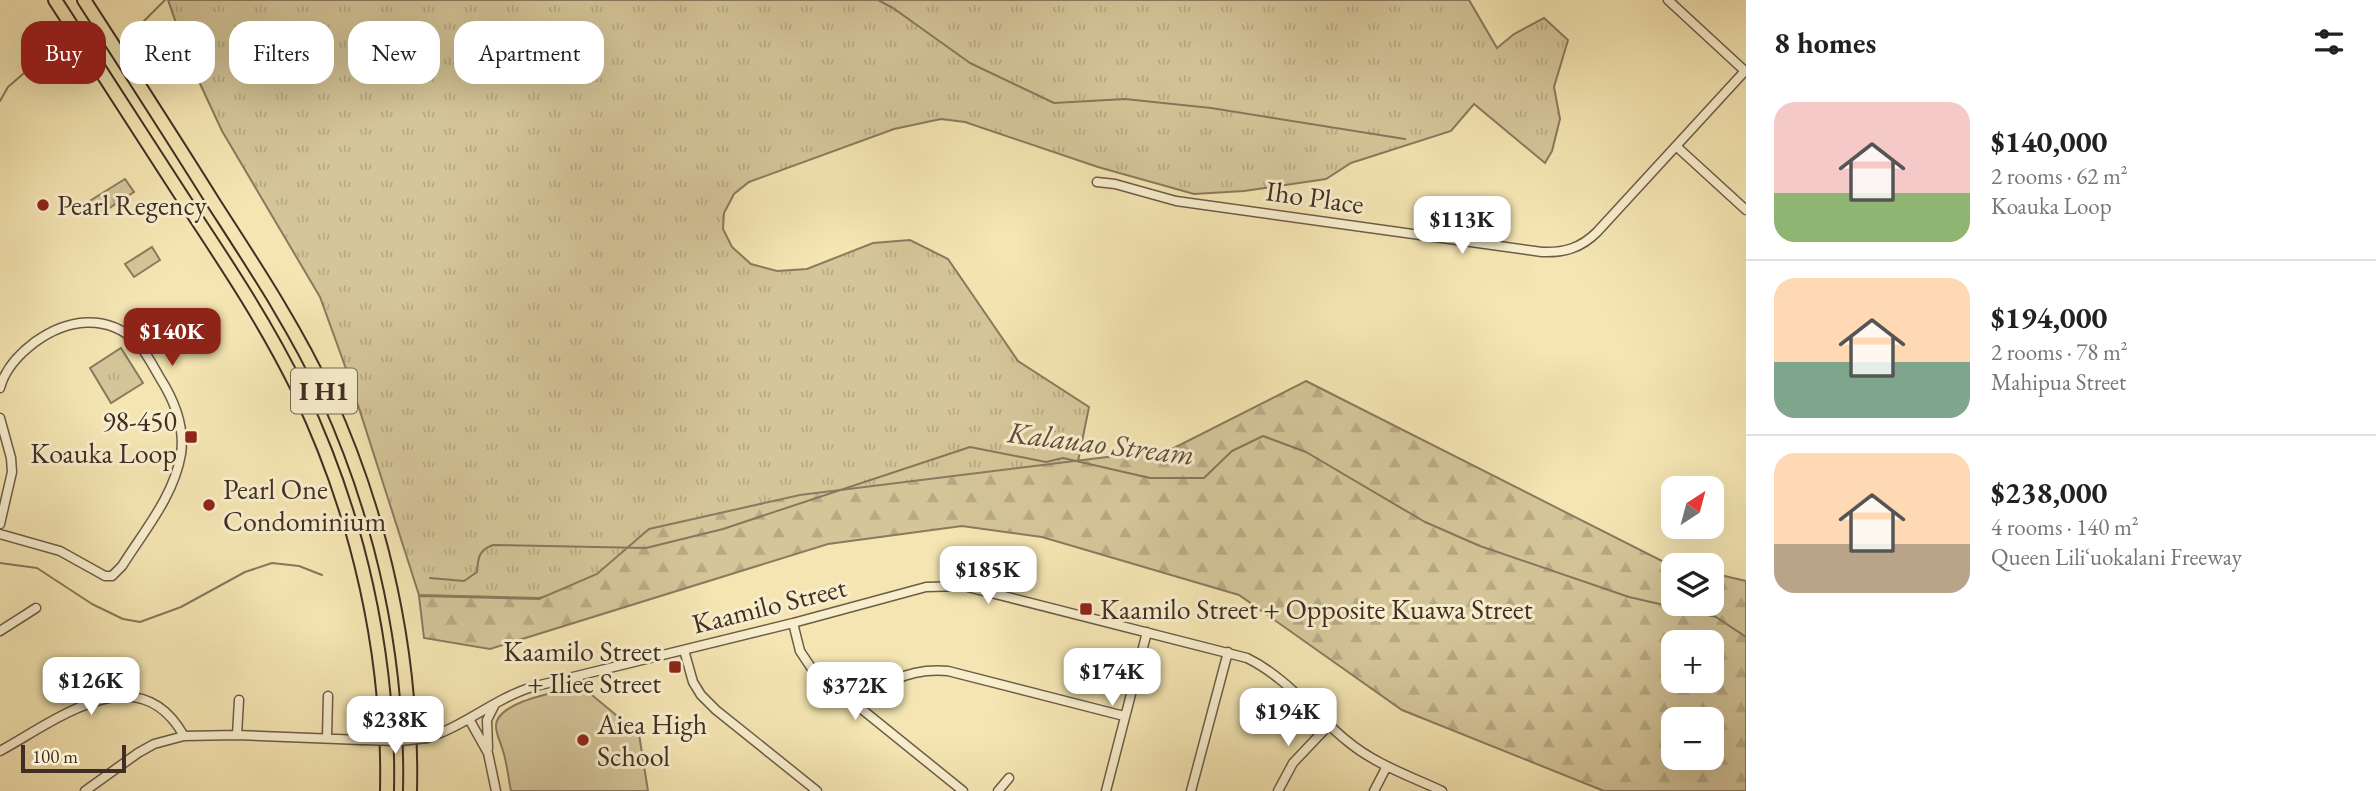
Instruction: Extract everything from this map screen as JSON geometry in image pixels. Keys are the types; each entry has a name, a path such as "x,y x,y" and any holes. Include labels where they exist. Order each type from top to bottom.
{"highway":[{"name":"I H1","path":"55,0 264,325 299,391 326,454 348,516 373,623 384,708 387,791"},
{"name":"I H1","path":"84,0 271,293 332,408 359,479 381,550 397,621 409,725 410,791"}],"street":[{"path":"1668,0 1746,71"},
{"name":"Iho Place","path":"1097,182 1115,184 1176,201 1542,252 1558,252 1578,246 1591,238 1746,71"},
{"path":"1676,146 1746,210"},
{"path":"0,388 9,368 22,352 61,327 80,321 109,324 138,344 169,392 179,420 181,451 174,482 122,566 112,576 98,573 60,551 0,534"},
{"path":"0,418 12,472 0,524"},
{"name":"Kaamilo Street","path":"85,791 154,744 184,736 237,735 400,741 427,738 469,719 497,701 532,687 793,623 926,587 944,585 993,592 1247,658 1275,674 1348,742 1387,766 1442,791"},
{"path":"0,631 36,608"},
{"path":"793,623 800,651 812,669 963,791"},
{"path":"1106,791 1147,632"},
{"path":"684,650 693,682 701,695 817,791"},
{"path":"1191,791 1228,652"},
{"path":"860,708 871,695 892,679 915,671 932,669 1124,716"},
{"path":"0,751 88,702 114,695 142,697 161,706 184,736"},
{"path":"327,738 328,696"},
{"path":"237,735 239,701"},
{"path":"496,791 488,753 487,720 497,701"},
{"path":"469,719 488,753"},
{"path":"1278,791 1293,763 1329,724"},
{"path":"1374,791 1387,766"},
{"path":"998,791 1009,778"}],"green space":[{"path":"168,0 1469,0 1497,48 1514,34 1544,18 1568,40 1554,87 1560,119 1552,151 1545,163 1474,104 1451,131 1351,163 1326,179 1244,191 1194,194 1098,167 965,122 941,119 894,129 749,182 734,194 724,213 723,229 732,247 751,264 777,271 807,269 873,243 910,240 948,259 1018,361 1089,407 1073,486 938,505 539,598 419,595 349,377 320,297 222,131 200,84 215,84 215,21 175,21"},
{"path":"125,179 134,192 97,216 88,202"},
{"path":"152,247 160,260 134,277 125,264"},
{"path":"121,348 143,383 111,403 90,368"},
{"path":"1306,381 1661,560 1661,616 1724,616 1724,576 1746,581 1746,791 1604,791 1402,710 1239,595 1042,537 962,526 828,544 490,649 424,638 419,596 539,599 597,574 649,529 800,495 1172,449"},
{"name":"Aiea High School","path":"581,686 639,734 648,791 511,791 496,729 499,717 531,698"}],"waterway":[{"path":"144,21 165,0"},
{"path":"878,0 970,63 1054,103 1125,99 1211,108 1405,139"},
{"path":"0,101 8,87 21,76"},
{"name":"Kalauao Stream","path":"430,578 464,581 477,572 480,555 493,545 646,548 723,529 970,447 1046,462 1063,458 1150,478 1204,478 1232,451 1263,436 1306,452 1425,522 1480,546 1629,597 1716,617 1746,637"},
{"name":"Kalauao Stream","path":"0,563 37,568 92,604 123,619 140,622 181,607 245,572 272,563 299,566 322,575"}],"place":[{"name":"Pearl Regency","path":"43,205"},
{"name":"98-450 Koauka Loop","path":"191,437"},
{"name":"Pearl One Condominium","path":"209,505"},
{"name":"Kaamilo Street + Opposite Kuawa Street","path":"1086,609"},
{"name":"Kaamilo Street + Iliee Street","path":"675,667"},
{"name":"Aiea High School","path":"583,740"}]}
